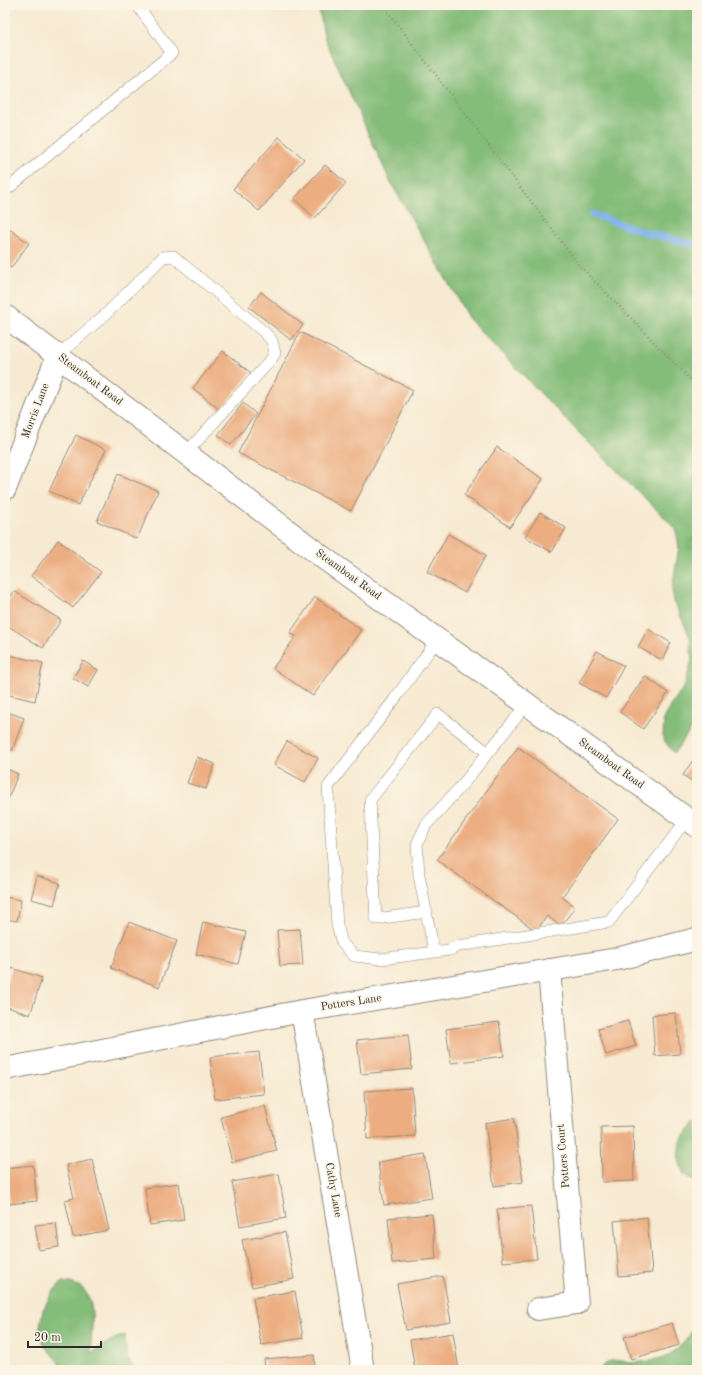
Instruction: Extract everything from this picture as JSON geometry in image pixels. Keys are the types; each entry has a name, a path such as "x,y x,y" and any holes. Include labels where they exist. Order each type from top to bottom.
{"street":[{"name":"Steamboat Road","path":"6,317 325,559 692,823"},
{"name":"Morris Lane","path":"5,489 58,355"},
{"name":"Potters Lane","path":"5,1069 302,1011 617,959 697,939"},
{"name":"Potters Court","path":"538,1309 577,1302 549,970"},
{"name":"Cathy Lane","path":"302,1011 363,1370"}],"lane":[{"path":"5,191 172,53 137,5"},
{"path":"58,355 104,315 163,257 173,256 264,332 272,341 275,352 270,361 186,453"},
{"path":"437,640 328,787 337,925 342,943 354,956 381,959 450,950 458,946 609,922 692,823"},
{"path":"434,952 419,875 417,844 426,825 463,784 487,752 527,704"},
{"path":"427,912 376,919 370,800 438,714 487,752"}],"path":[{"path":"383,5 578,264 697,386"}],"green space":[{"path":"318,5 697,5 697,721 674,753 663,739 664,717 685,685 692,659 690,637 674,601 672,589 679,547 676,529 582,436 469,319 390,181 325,39"},
{"path":"697,1121 697,1181 684,1175 679,1162 678,1154 680,1143 689,1129"},
{"path":"62,1282 75,1284 84,1290 89,1298 92,1308 91,1353 114,1339 125,1335 127,1357 135,1370 65,1370 45,1346 39,1332 43,1310 53,1291"},
{"path":"693,1329 697,1332 697,1370 653,1370 632,1368 629,1370 599,1370 611,1361 630,1363 641,1362 650,1361 667,1355 681,1345"}],"building":[{"path":"279,137 304,159 259,211 233,189"},
{"path":"325,165 346,183 315,218 294,199"},
{"path":"5,226 29,243 11,268 5,264"},
{"path":"261,292 303,325 291,340 249,307"},
{"path":"300,332 413,390 351,511 238,453"},
{"path":"223,351 251,373 220,410 193,388"},
{"path":"243,403 256,414 231,445 218,435"},
{"path":"76,435 106,450 78,505 49,491"},
{"path":"497,447 543,479 510,527 464,495"},
{"path":"118,474 158,491 137,539 97,521"},
{"path":"540,512 566,528 552,552 525,537"},
{"path":"448,534 486,555 465,593 427,572"},
{"path":"58,540 101,572 73,608 31,576"},
{"path":"14,591 61,620 43,648 5,624 5,606"},
{"path":"315,597 361,630 313,696 273,668 296,636 290,633"},
{"path":"648,629 671,643 662,660 638,647"},
{"path":"597,651 624,666 606,698 579,683"},
{"path":"5,654 43,663 35,701 5,694"},
{"path":"83,661 98,670 88,687 73,678"},
{"path":"645,676 668,693 643,729 620,712"},
{"path":"5,711 24,718 12,751 5,748"},
{"path":"287,741 318,758 305,782 274,765"},
{"path":"518,747 618,819 562,897 575,907 561,926 547,916 536,931 437,860"},
{"path":"697,754 697,785 683,775"},
{"path":"197,757 215,764 206,789 187,783"},
{"path":"5,768 18,774 5,806"},
{"path":"37,876 60,883 54,905 31,899"},
{"path":"5,897 21,900 17,921 5,919"},
{"path":"129,922 177,941 159,987 111,968"},
{"path":"203,922 246,932 238,964 196,954"},
{"path":"300,929 303,965 280,966 277,930"},
{"path":"12,968 42,978 30,1015 5,1006 5,987"},
{"path":"676,1013 680,1054 655,1056 652,1015"},
{"path":"628,1021 636,1046 606,1055 598,1029"},
{"path":"499,1022 504,1056 451,1063 446,1029"},
{"path":"408,1035 412,1069 361,1074 357,1040"},
{"path":"259,1052 264,1094 215,1099 210,1057"},
{"path":"412,1088 415,1136 367,1139 364,1091"},
{"path":"265,1106 277,1151 232,1162 221,1117"},
{"path":"514,1118 523,1182 494,1186 485,1123"},
{"path":"633,1126 634,1181 602,1182 601,1127"},
{"path":"425,1154 432,1198 384,1205 378,1162"},
{"path":"92,1159 109,1230 73,1237 65,1200 74,1198 66,1165"},
{"path":"33,1165 37,1201 9,1204 5,1168"},
{"path":"279,1174 286,1218 240,1226 232,1182"},
{"path":"179,1183 184,1220 150,1225 145,1188"},
{"path":"531,1206 537,1259 503,1262 497,1209"},
{"path":"432,1214 436,1259 392,1263 388,1218"},
{"path":"647,1217 652,1273 619,1276 614,1221"},
{"path":"56,1223 59,1247 39,1250 35,1225"},
{"path":"285,1232 294,1279 252,1287 242,1240"},
{"path":"443,1276 451,1322 406,1330 397,1284"},
{"path":"295,1291 303,1338 261,1345 253,1298"},
{"path":"672,1323 679,1345 631,1359 624,1337"},
{"path":"453,1333 459,1370 415,1370 410,1340"},
{"path":"314,1355 315,1370 265,1370 264,1359"}],"waterway":[{"path":"592,214 647,233 697,245"}]}
